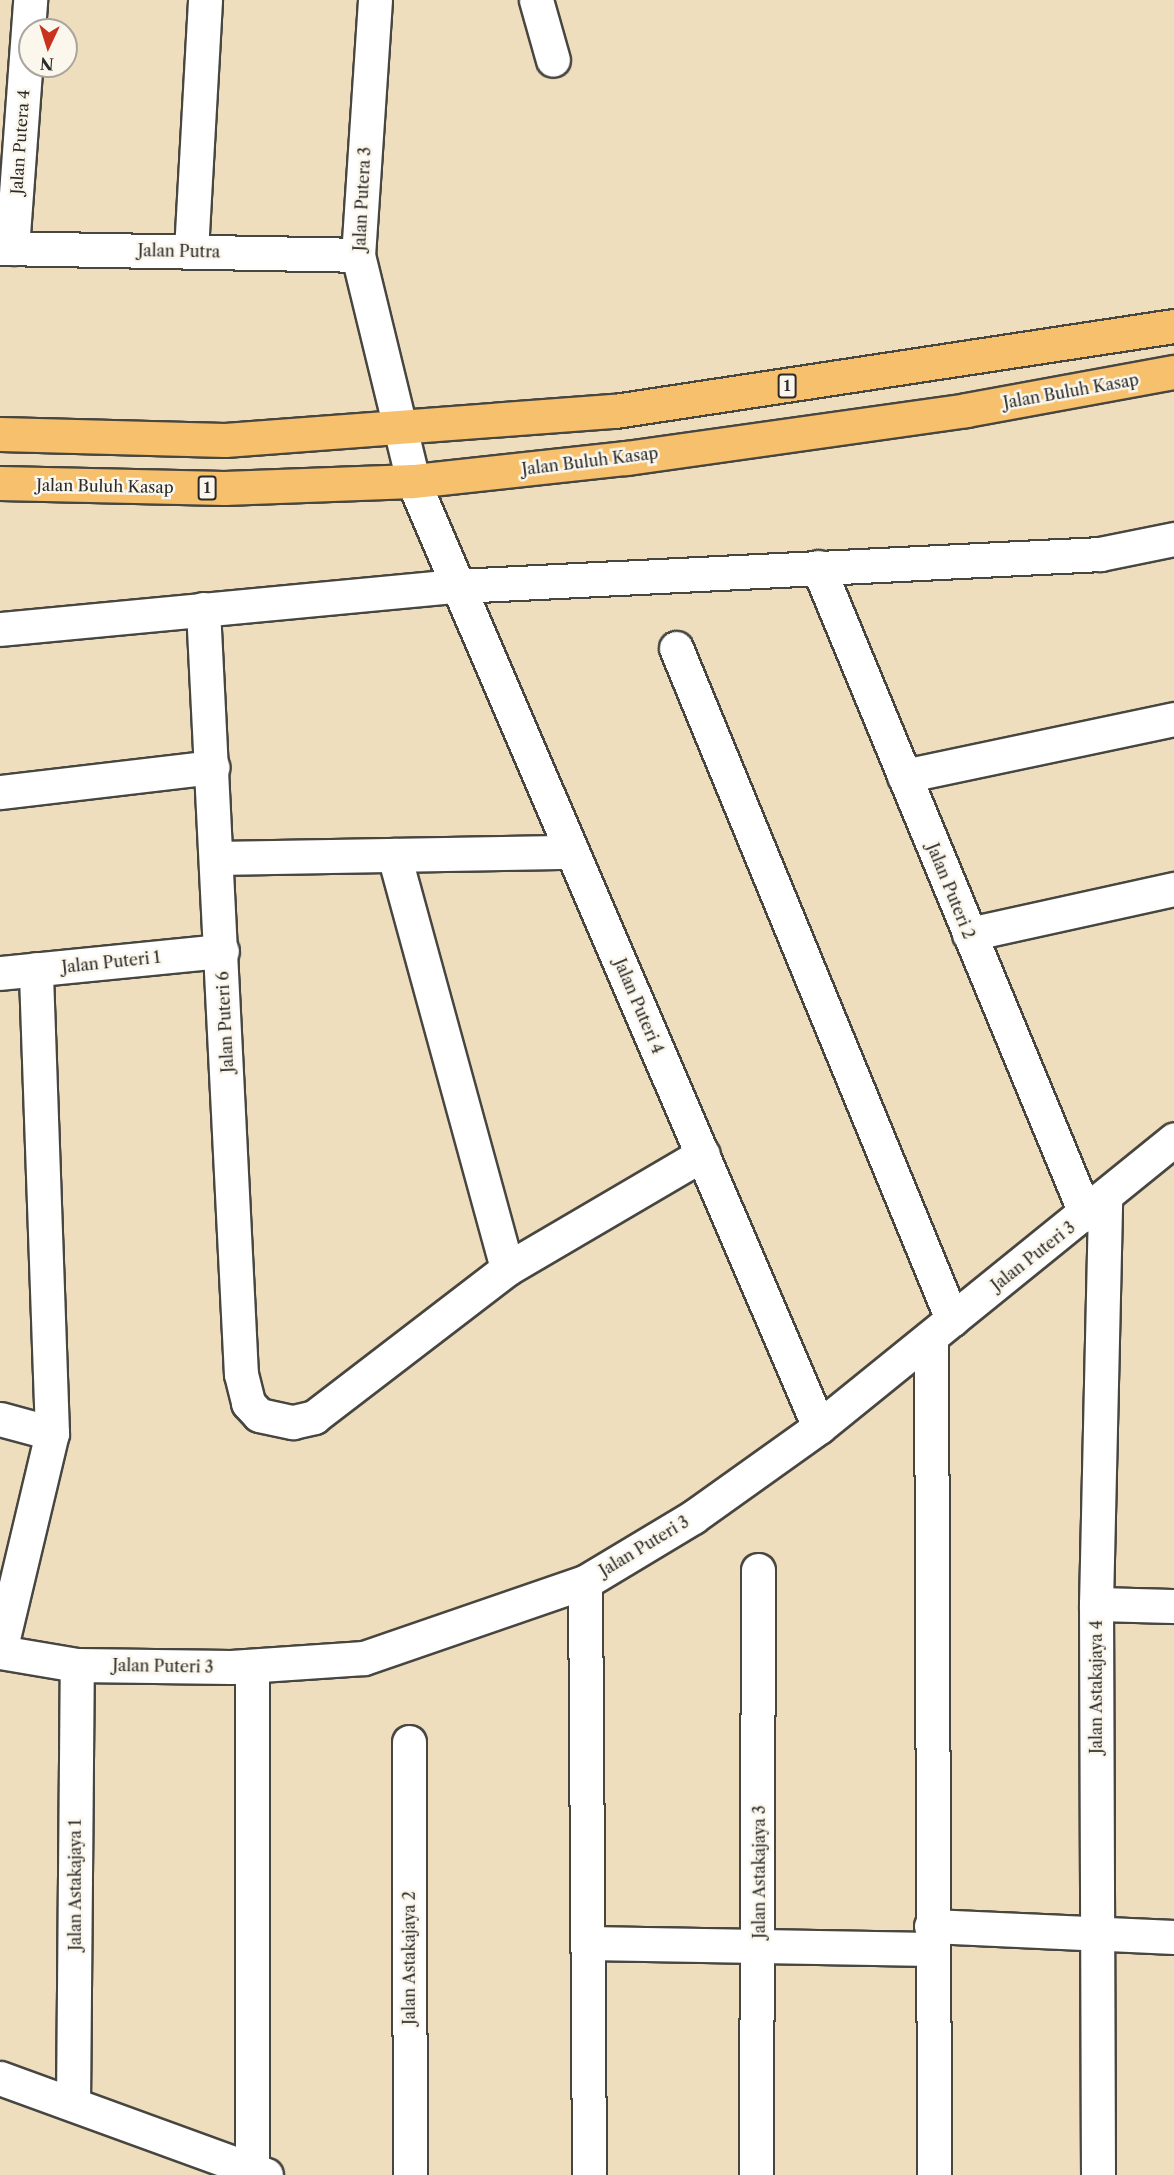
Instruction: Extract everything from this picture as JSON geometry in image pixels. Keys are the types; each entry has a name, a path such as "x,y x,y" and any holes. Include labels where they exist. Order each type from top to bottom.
{"highway":[{"name":"1","path":"0,434 225,440 399,429 615,411 1174,327"},
{"name":"Jalan Buluh Kasap","path":"0,483 224,488 413,481 626,458 966,410 1174,372"}],"street":[{"name":"Jalan Putera 4","path":"6,248 12,73 30,0"},
{"path":"191,251 205,0"},
{"name":"Jalan Putera 3","path":"375,0 358,255 413,481"},
{"path":"536,0 553,60"},
{"name":"Jalan Putra","path":"6,248 358,255"},
{"name":"Jalan Puteri 4","path":"413,481 819,1427"},
{"path":"0,628 458,586 1100,554 1174,539"},
{"name":"Jalan Puteri 2","path":"818,567 969,934 1095,1207"},
{"name":"Jalan Puteri 6","path":"202,609 218,858 241,1374 248,1402 272,1421 314,1417 507,1269"},
{"path":"676,648 942,1328 931,1937 934,2175"},
{"path":"904,776 1174,719"},
{"path":"0,792 213,767"},
{"path":"218,858 572,852"},
{"path":"394,855 507,1269 703,1154"},
{"path":"969,934 1174,889"},
{"name":"Jalan Puteri 1","path":"0,973 222,951"},
{"path":"0,1652 52,1433 36,969"},
{"name":"Jalan Puteri 3","path":"0,1652 77,1665 252,1666 364,1658 585,1582 693,1517 819,1427 1095,1207 1174,1140"},
{"name":"Jalan Astakajaya 4","path":"1095,1207 1098,2175"},
{"path":"0,1419 52,1433"},
{"name":"Jalan Astakajaya 3","path":"756,2175 760,1946 758,1570"},
{"path":"585,1582 589,2175"},
{"path":"1096,1604 1174,1606"},
{"name":"Jalan Astakajaya 1","path":"73,2104 77,1665"},
{"path":"0,2078 259,2172 252,1666"},
{"name":"Jalan Astakajaya 2","path":"409,1742 410,2175"},
{"path":"588,1943 760,1946 931,1937 1098,1933 1174,1937"}]}
